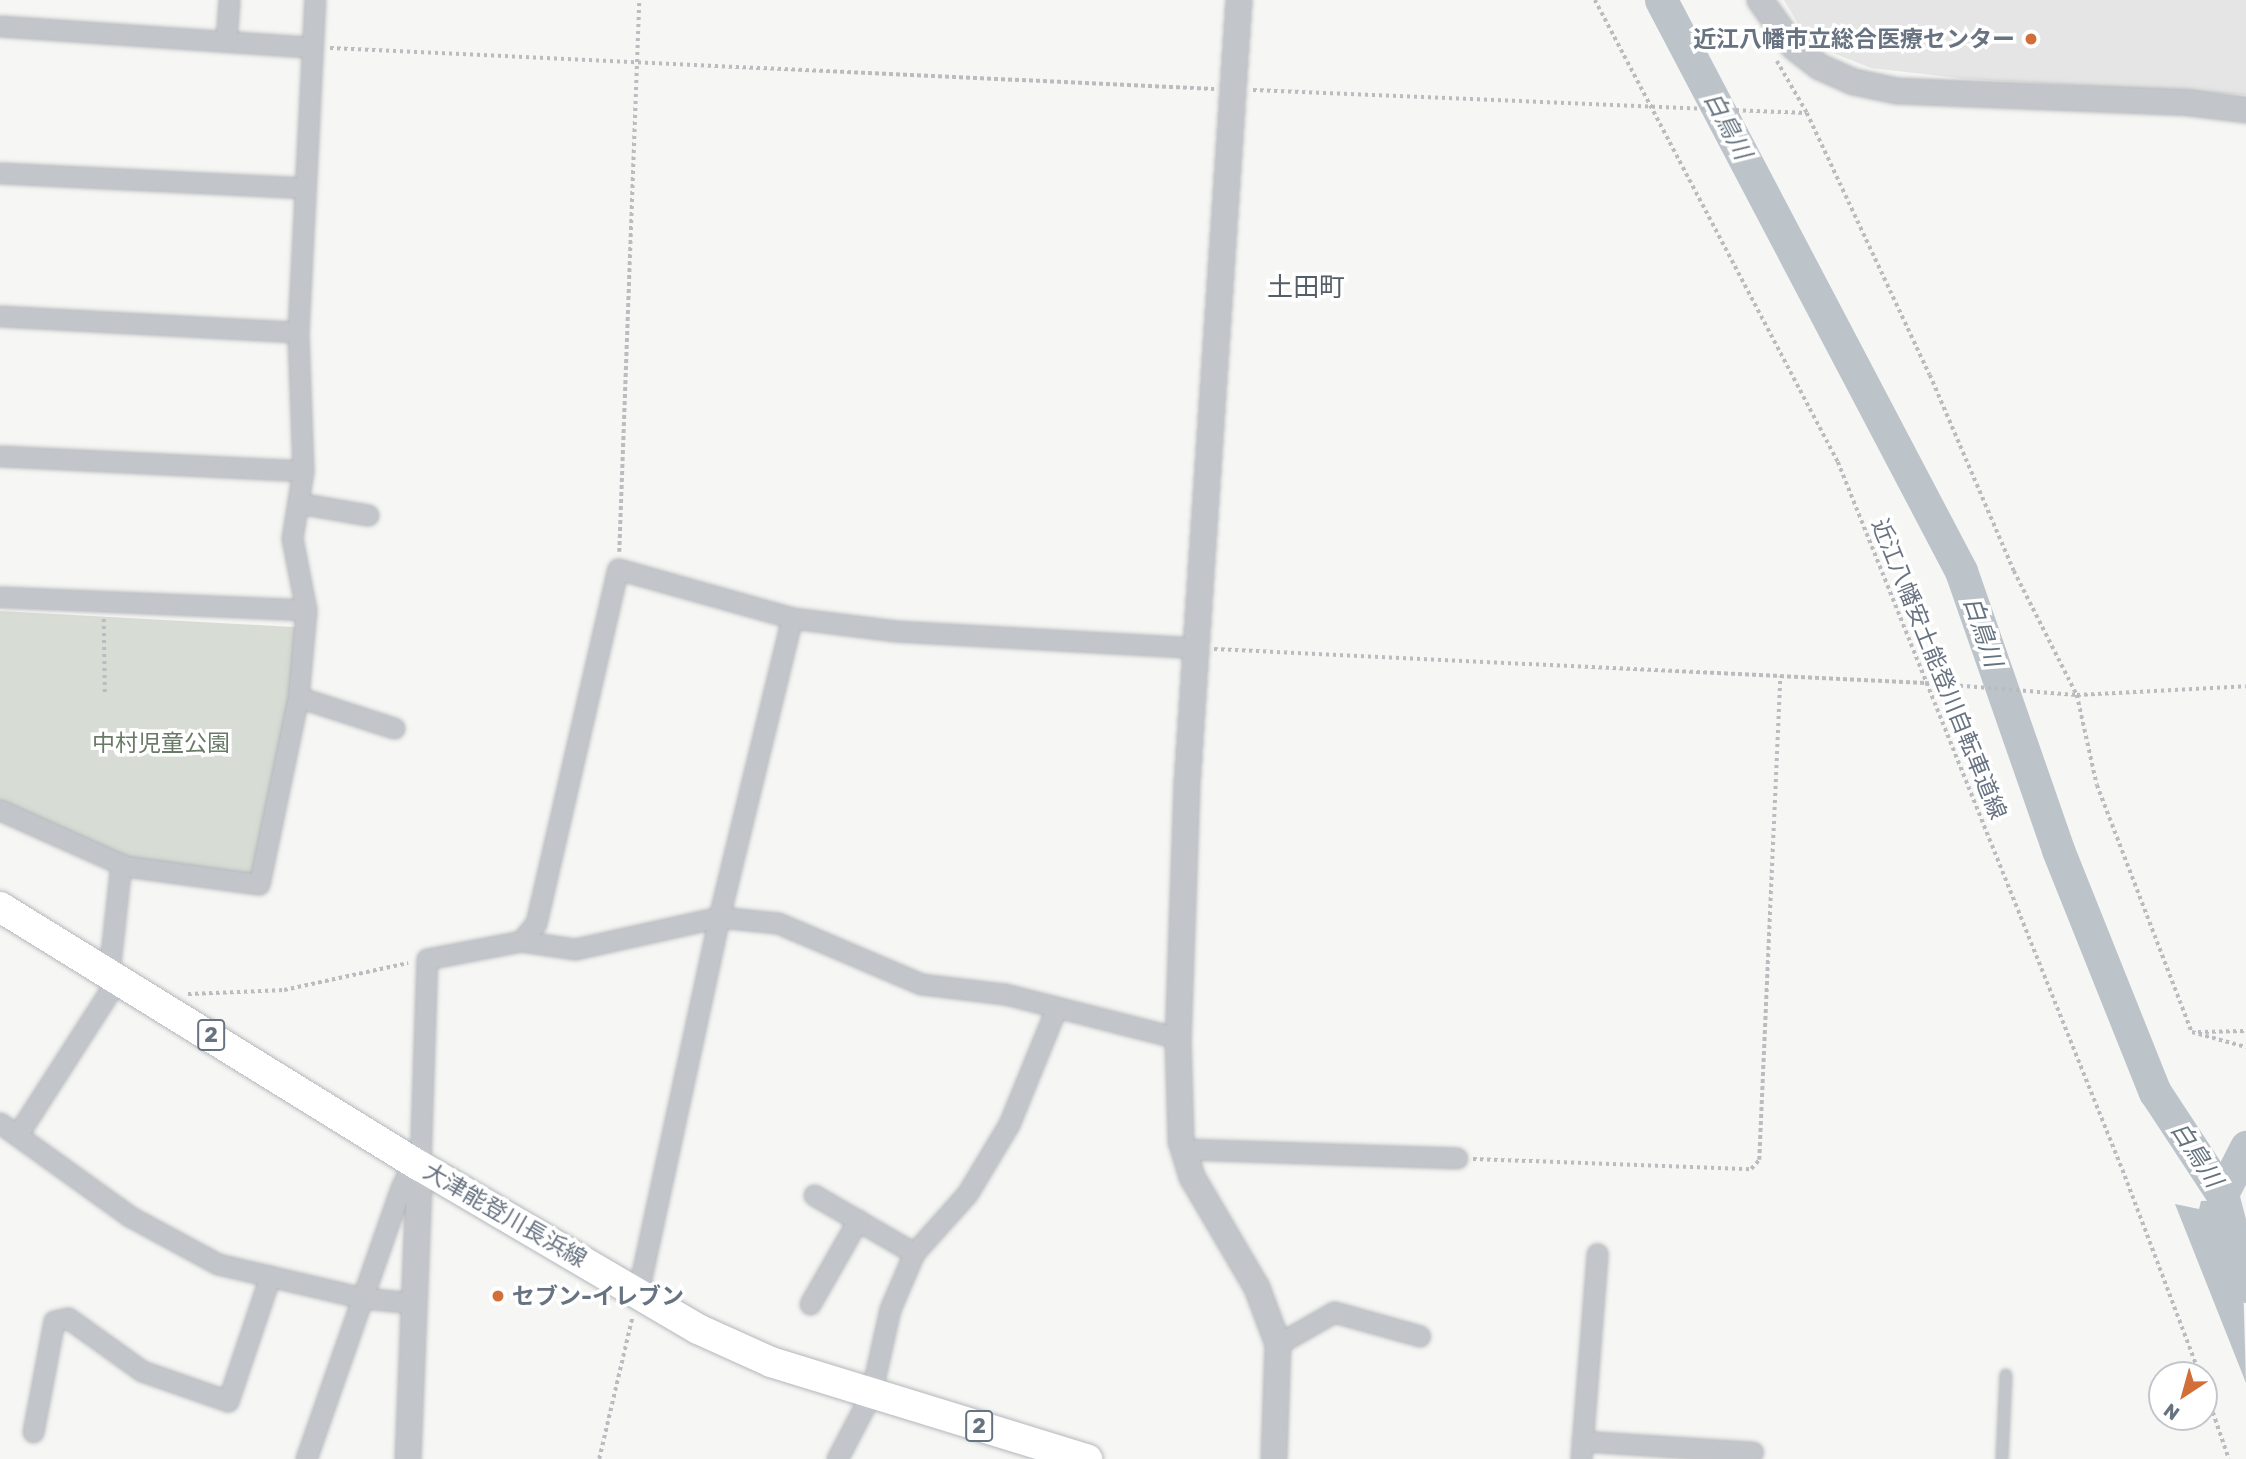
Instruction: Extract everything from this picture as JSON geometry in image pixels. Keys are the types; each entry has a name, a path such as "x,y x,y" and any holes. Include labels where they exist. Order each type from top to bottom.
{"main road":[{"name":"大津能登川長浜線","path":"0,907 163,1004 419,1166 698,1329 771,1362 1087,1459"}],"street":[{"path":"226,41 229,0"},
{"path":"0,810 121,864 259,884 299,697 306,610 292,538 303,471 298,332 315,0"},
{"path":"1239,0 1236,90 1187,785 1178,1038 1184,1149 1192,1177 1257,1288 1278,1344 1274,1459"},
{"path":"1760,0 1794,47 1820,67 1854,82 1897,91 2190,103 2246,110"},
{"path":"0,26 311,47"},
{"path":"0,173 305,188"},
{"path":"0,316 298,332"},
{"path":"0,456 303,471"},
{"path":"298,503 368,515"},
{"path":"522,941 536,923 618,569 792,618 896,631 1198,648"},
{"path":"0,597 306,610"},
{"path":"638,1292 719,917 792,618"},
{"path":"299,697 394,728"},
{"path":"121,864 113,975 5,1129 131,1217 179,1246 218,1264 363,1298 414,1303"},
{"path":"408,1459 427,959 522,941 575,949 719,917 778,923 921,984 1005,994 1178,1038"},
{"path":"837,1459 871,1394 890,1309 914,1253 967,1194 1009,1124 1056,1009"},
{"path":"1184,1149 1457,1158"},
{"path":"306,1459 401,1188 408,1173 419,1166"},
{"path":"814,1195 914,1253"},
{"path":"810,1304 858,1220"},
{"path":"1597,1254 1581,1450 1690,1454 1753,1452"},
{"path":"33,1432 54,1321 68,1318 142,1371 228,1401 270,1276"},
{"path":"1278,1344 1334,1312 1420,1336"}],"lane":[{"path":"2002,1459 2006,1375"}],"path":[{"path":"618,569 639,0"},
{"name":"近江八幡安土能登川自転車道線","path":"1595,0 1832,450 2125,1176 2195,1361"},
{"path":"311,47 1236,90 1807,113 1930,375 2014,571 2077,695 2097,785 2192,1032"},
{"path":"104,601 105,693"},
{"path":"1198,648 1925,683 2077,695 2246,686"},
{"path":"1457,1158 1751,1169 1759,1160 1780,676"},
{"path":"163,1004 188,994 284,990 427,959"},
{"path":"2192,1032 2246,1031"},
{"path":"2192,1032 2246,1047"},
{"path":"599,1459 638,1292"},
{"path":"2218,1427 2229,1459"}],"shaded area":[{"name":"近江八幡市立総合医療センター","path":"1784,0 2246,0 2246,95 1967,79 1871,68 1831,52 1800,27"},
{"path":"2232,1200 2243,1277 2246,1383 2175,1204 2199,1209 2201,1201"}],"green space":[{"name":"中村児童公園","path":"0,611 293,627 305,631 263,875 126,863 0,805"}],"waterway":[{"name":"白鳥川","path":"1661,0 1961,571 2058,850 2155,1092 2222,1194 2246,1286"},
{"path":"2222,1194 2246,1147"}],"place":[{"name":"近江八幡市立総合医療センター","path":"2031,39"},
{"name":"セブン-イレブン","path":"498,1296"}],"district":[{"name":"土田町","path":"1306,288"}]}
